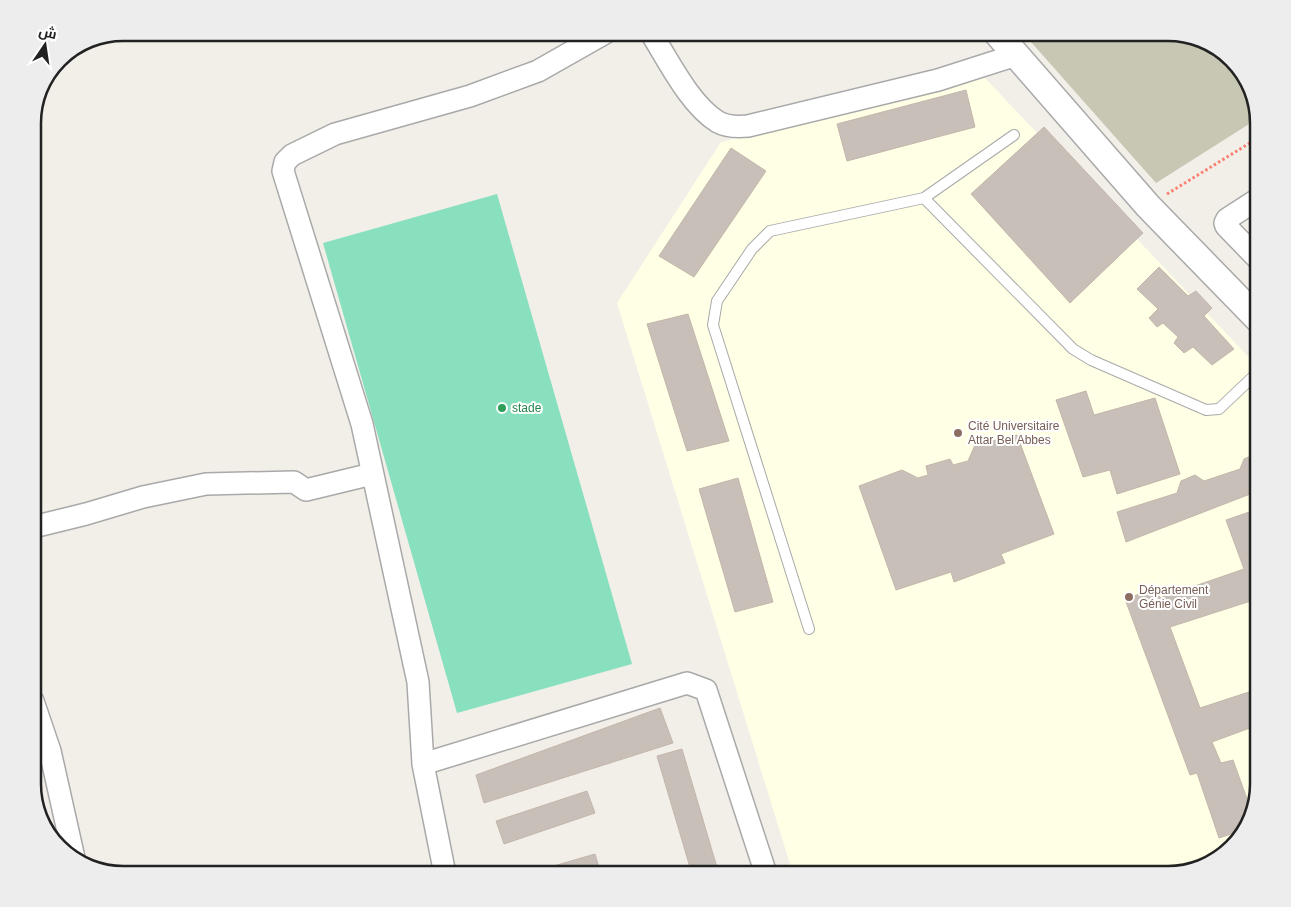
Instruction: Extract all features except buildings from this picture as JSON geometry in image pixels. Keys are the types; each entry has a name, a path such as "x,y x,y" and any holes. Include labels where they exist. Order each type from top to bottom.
{"street":[{"path":"443,866 423,764 418,682 362,424 283,171 285,162 306,146 335,134 470,96 538,71 590,41"},
{"path":"657,41 694,101 719,123 733,127 748,126 938,80 1016,55"},
{"path":"1004,41 1148,206 1250,311"},
{"path":"1250,204 1227,219 1225,223 1250,251"},
{"path":"41,525 143,497 206,484 294,482 306,490 372,474"},
{"path":"423,764 687,683 706,690 763,866"},
{"path":"41,725 50,751 72,847"}],"lane":[{"path":"809,628 713,325 717,301 752,249 770,231 924,198 1014,135"},
{"path":"924,198 1073,349 1092,360 1206,410 1219,409 1250,380"}],"path":[{"path":"1148,206 1250,143"}],"shaded area":[{"path":"1030,41 1178,42 1189,44 1213,55 1229,69 1236,78 1245,97 1250,123 1156,183"},
{"name":"Cité Universitaire Attar Bel Abbes","path":"985,78 1250,359 1250,783 1245,810 1236,829 1226,842 1209,855 1189,863 1167,866 791,866 617,303 721,142"}],"green space":[{"path":"497,194 632,664 457,713 323,243"}],"place":[{"name":"stade","path":"502,408"},
{"name":"Cité Universitaire Attar Bel Abbes","path":"958,433"},
{"name":"Département Génie Civil","path":"1129,597"}]}
